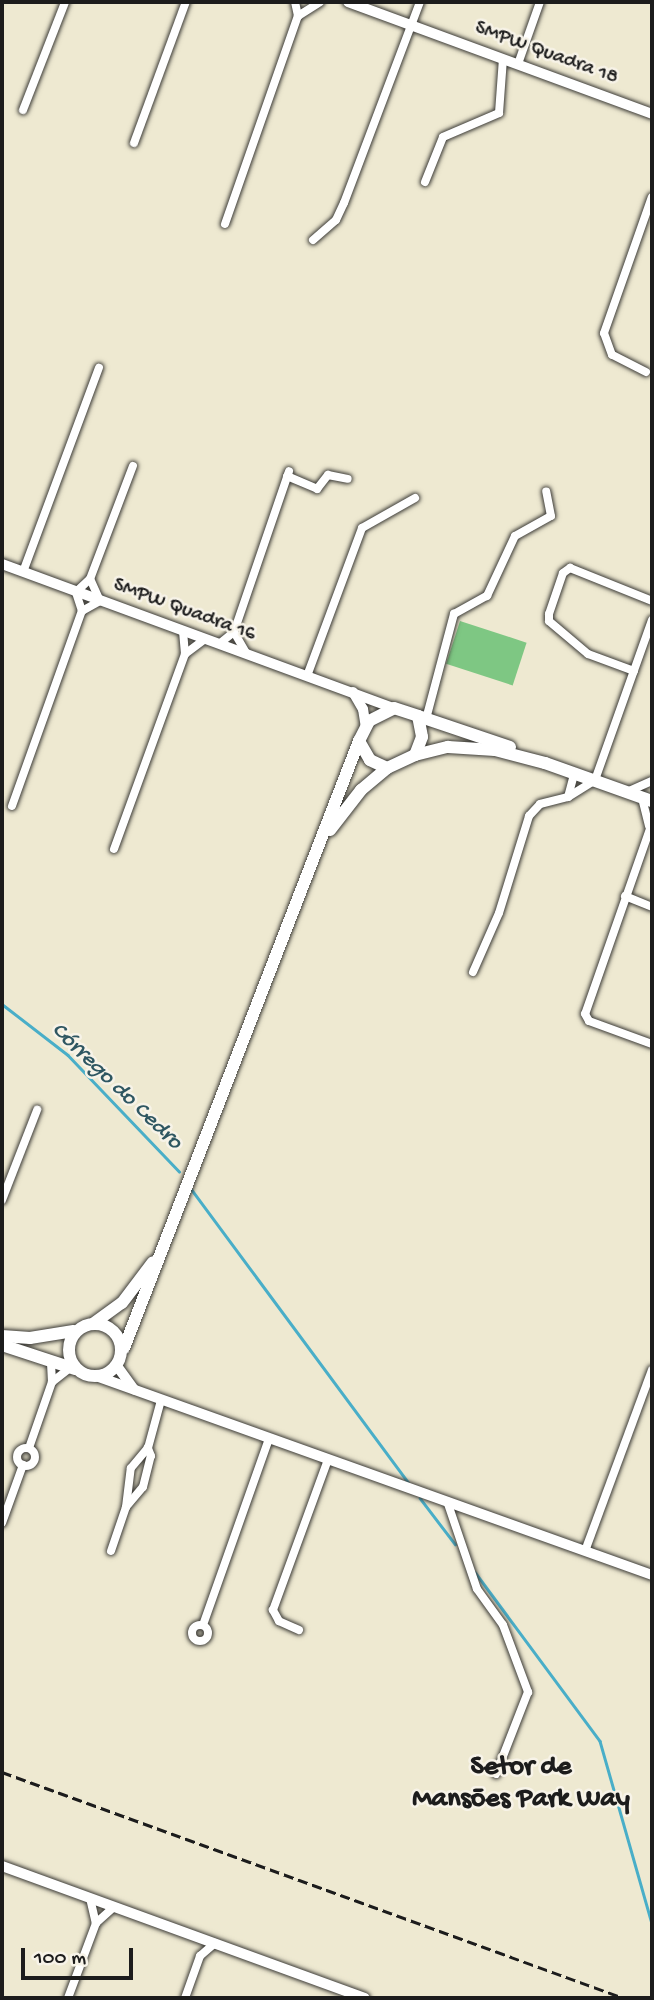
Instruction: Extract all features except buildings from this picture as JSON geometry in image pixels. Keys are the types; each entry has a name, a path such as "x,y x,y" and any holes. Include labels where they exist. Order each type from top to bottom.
{"main road":[{"path":"2,1345 96,1376 117,1366 359,741 376,716 394,708 647,799"},
{"path":"415,755 422,737 422,718"},
{"path":"359,741 370,761 387,768"},
{"path":"317,851 361,790 387,768 415,755 447,747 481,748 545,763"},
{"path":"2,1336 30,1338 73,1331 94,1323 133,1292 166,1241"},
{"path":"94,1323 112,1330 124,1348"},
{"path":"73,1331 68,1348 73,1368"}],"street":[{"path":"23,110 65,2"},
{"path":"134,143 186,2"},
{"path":"225,224 298,16 295,2"},
{"path":"298,16 320,2"},
{"name":"SMPW Quadra 18","path":"348,2 652,114"},
{"path":"313,240 336,220 344,203 421,2"},
{"path":"517,64 540,2"},
{"path":"425,182 443,137 499,114 503,59"},
{"path":"646,372 611,355 604,333 652,197"},
{"path":"23,572 99,368"},
{"path":"12,806 82,611 76,592 90,579 120,491 134,466"},
{"path":"219,644 234,632 288,473 317,489 328,475 348,479"},
{"path":"422,718 454,614 487,596 515,536 551,516 546,491"},
{"path":"307,676 362,528 415,498"},
{"name":"SMPW Quadra 16","path":"2,564 394,708"},
{"path":"634,671 588,654 549,621 549,614 563,573 570,568 652,601"},
{"path":"82,611 100,601 90,579"},
{"path":"473,972 499,913 529,816 540,804 568,797 595,780 652,620"},
{"path":"114,849 185,654 183,631"},
{"path":"234,632 246,653"},
{"path":"185,654 205,639"},
{"path":"353,692 363,709 366,727"},
{"path":"568,797 575,774"},
{"path":"627,792 652,781"},
{"path":"647,799 651,825 585,1014 589,1021 652,1044"},
{"path":"625,896 652,906"},
{"path":"2,1200 37,1110"},
{"path":"2,1523 23,1465 34,1460 29,1448 52,1382 51,1360"},
{"path":"117,1366 124,1381 139,1393"},
{"path":"52,1382 73,1368"},
{"path":"585,1550 652,1370"},
{"path":"96,1376 652,1575"},
{"path":"126,1507 143,1487 151,1457 148,1448 161,1400"},
{"path":"203,1625 269,1439"},
{"path":"23,1465 17,1453 29,1448"},
{"path":"111,1551 126,1507 131,1468 139,1453 148,1448"},
{"path":"299,1630 279,1621 273,1610 328,1460"},
{"path":"447,1501 477,1589 503,1625 528,1692 496,1774"},
{"path":"2,1866 365,1998"},
{"path":"90,1898 96,1923"},
{"path":"68,1998 96,1923 114,1907"},
{"path":"196,1937 200,1956"},
{"path":"185,1998 200,1956 215,1943"}],"green space":[{"path":"460,621 527,643 513,685 446,664"}],"waterway":[{"name":"Córrego do Cedro","path":"2,1004 68,1055 179,1171"},
{"path":"192,1190 408,1482"},
{"path":"420,1498 455,1544"},
{"path":"475,1572 600,1741 652,1923"}],"railway":[{"path":"2,1772 624,1998"}],"district":[{"name":"Setor de Mansões Park Way","path":"521,1784"}]}
